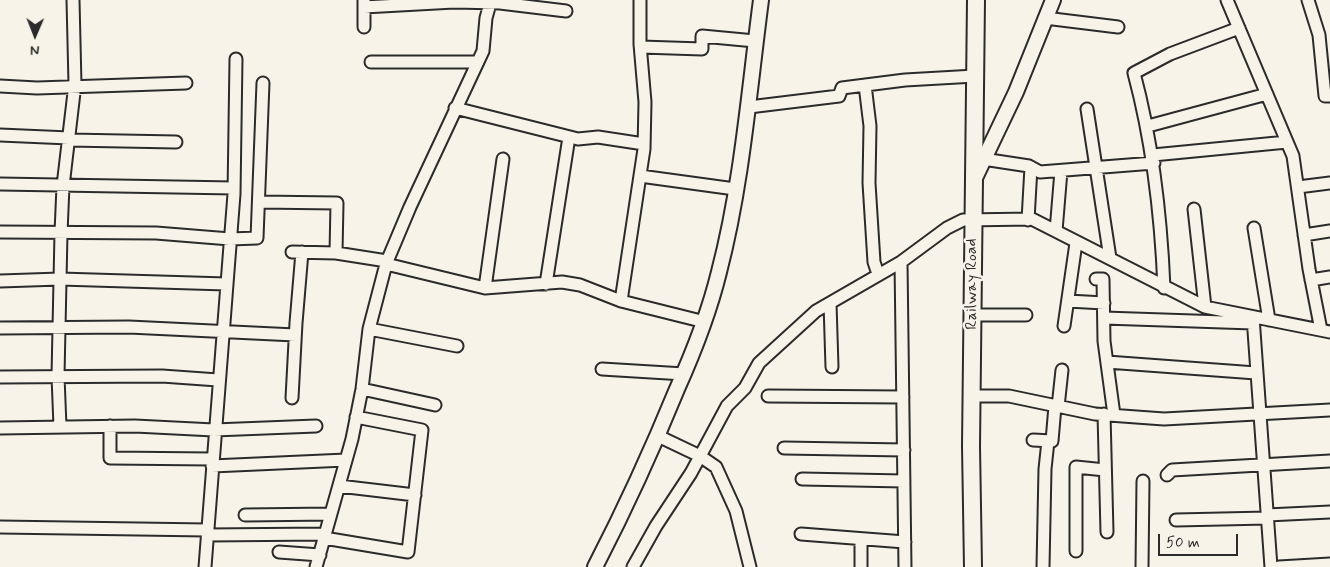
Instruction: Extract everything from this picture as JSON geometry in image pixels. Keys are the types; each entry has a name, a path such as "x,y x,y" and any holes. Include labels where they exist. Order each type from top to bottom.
{"main road":[{"name":"Railway Road","path":"973,567 972,315 976,0"}],"street":[{"path":"60,427 58,376 60,233 63,186 75,87 73,0"},
{"path":"621,301 644,144 645,102 640,0"},
{"path":"595,567 658,436 705,322 720,272 749,107 760,0"},
{"path":"973,181 1016,92 1053,0"},
{"path":"1104,318 1269,320 1326,331 1311,280 1293,156 1227,0"},
{"path":"1308,0 1319,35 1325,96 1330,96"},
{"path":"316,567 346,460 362,389 369,329 387,263 455,108 483,51 486,18 490,1"},
{"path":"364,28 364,4 490,1 566,11"},
{"path":"1045,18 1118,27"},
{"path":"1164,288 1162,234 1153,159 1148,126 1134,73 1170,54 1239,28"},
{"path":"641,47 702,49 702,36 756,41"},
{"path":"205,567 234,188 236,59"},
{"path":"371,62 478,62"},
{"path":"749,107 839,96 842,88 906,80 975,76"},
{"path":"0,86 75,87 186,83"},
{"path":"0,232 156,232 230,239 257,238 263,83"},
{"path":"865,85 870,126 869,183 874,262 878,274"},
{"path":"1148,126 1267,94"},
{"path":"455,108 578,139 598,137 644,144"},
{"path":"1087,109 1110,258"},
{"path":"0,135 176,142"},
{"path":"546,284 569,137"},
{"path":"984,159 1031,168 1040,172 1061,171 1287,142"},
{"path":"485,288 503,159"},
{"path":"1028,220 1031,168"},
{"path":"1056,231 1061,171"},
{"path":"640,176 735,189"},
{"path":"1298,187 1330,183"},
{"path":"0,184 234,188"},
{"path":"259,202 337,202 336,253"},
{"path":"1194,209 1205,307"},
{"path":"633,567 700,456 727,406 745,388 759,363 816,311 901,262 947,228 973,218 1032,220 1205,307 1253,320"},
{"path":"1254,228 1269,320"},
{"path":"1304,235 1330,231"},
{"path":"1064,326 1076,243"},
{"path":"292,398 297,252 336,253 387,263 485,288 562,282 580,285 621,301 705,322"},
{"path":"901,262 906,567"},
{"path":"1311,280 1330,277"},
{"path":"1096,279 1103,279 1107,362 1109,414 1105,470 1107,532"},
{"path":"0,281 60,280 226,284"},
{"path":"1068,301 1104,303"},
{"path":"830,303 832,367"},
{"path":"972,315 1026,315"},
{"path":"1253,320 1271,567"},
{"path":"0,328 129,328 295,335"},
{"path":"369,329 457,346"},
{"path":"1107,362 1256,372"},
{"path":"602,368 684,374"},
{"path":"1033,440 1052,441 1062,370"},
{"path":"0,377 162,376 218,380"},
{"path":"362,389 435,405"},
{"path":"768,396 903,397"},
{"path":"972,396 1010,396 1056,407 1164,420 1330,410"},
{"path":"0,527 325,536 408,552 422,430 356,417"},
{"path":"110,426 110,458 212,463 346,460"},
{"path":"0,428 110,426 214,430 316,426"},
{"path":"658,436 700,456 716,467 736,511 750,567"},
{"path":"1043,567 1045,469 1048,440"},
{"path":"784,448 904,450"},
{"path":"1167,475 1172,470 1330,461"},
{"path":"1076,551 1076,467 1105,470"},
{"path":"802,479 904,481"},
{"path":"1142,567 1143,481"},
{"path":"339,486 416,495"},
{"path":"1176,520 1330,512"},
{"path":"245,515 331,514"},
{"path":"801,534 905,542"},
{"path":"861,539 861,567"},
{"path":"279,552 320,555"},
{"path":"1279,567 1330,564"}]}
